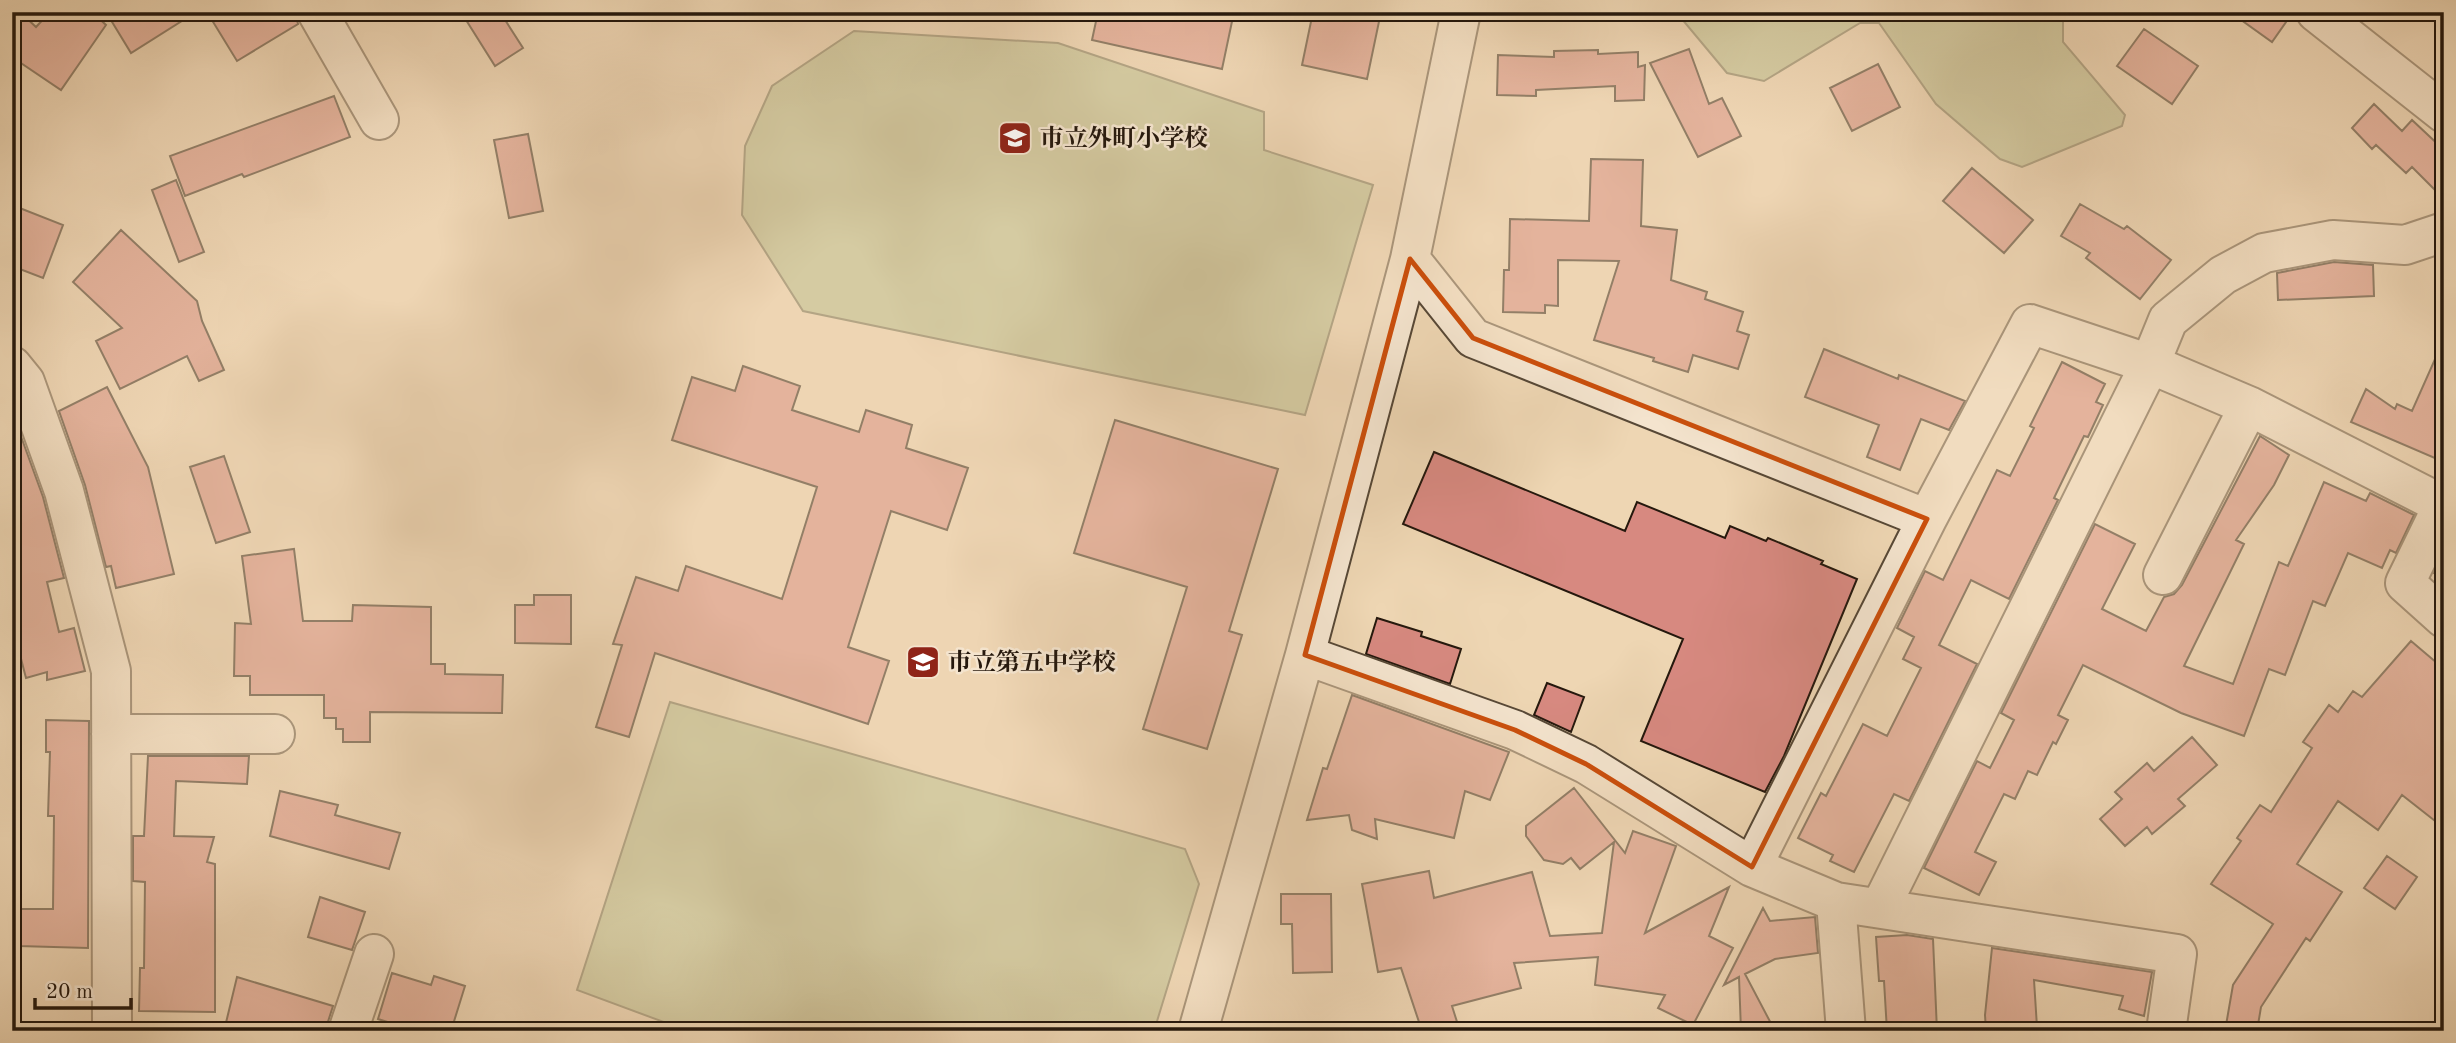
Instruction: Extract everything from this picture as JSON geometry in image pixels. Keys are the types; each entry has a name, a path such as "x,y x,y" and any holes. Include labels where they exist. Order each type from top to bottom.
{"street":[{"path":"317,12 379,120"},
{"path":"1198,1031 1305,655 1410,259 1461,12"},
{"path":"2316,12 2444,113"},
{"path":"1880,908 2150,364 2168,320 2222,275 2264,253 2333,240 2405,245 2444,232"},
{"path":"1410,259 1473,338 1927,519"},
{"path":"1752,867 1927,519 2030,324 2150,364 2249,407 2443,504 2405,583 2444,618"},
{"path":"12,366 25,383 64,491 111,671 112,1031"},
{"path":"2163,575 2249,407"},
{"path":"1305,655 1515,730 1586,764 1752,867 1836,902 2177,954 2166,1031"},
{"path":"111,734 275,734"},
{"path":"1836,902 1846,1031"},
{"path":"348,1031 374,954"}],"highlighted area":[{"path":"1410,259 1473,338 1927,519 1752,867 1586,764 1515,730 1305,655"}],"green space":[{"path":"1676,12 2063,12 2063,42 2125,115 2122,126 2022,167 2000,159 1936,104 1879,23 1860,23 1764,81 1727,73"},
{"name":"市立外町小学校","path":"854,31 1058,43 1264,112 1264,150 1373,185 1305,415 803,311 742,215 745,146 772,86"},
{"path":"670,702 1185,849 1199,884 1154,1031 688,1031 577,990"}],"building":[{"path":"12,12 20,12 36,27 50,12 92,12 106,25 61,90 12,57"},
{"path":"106,12 196,12 131,53"},
{"path":"207,12 295,12 298,24 237,61"},
{"path":"461,12 500,12 523,48 495,66"},
{"path":"1098,12 1234,12 1222,69 1092,40"},
{"path":"1313,12 1381,12 1367,79 1302,65"},
{"path":"2230,12 2293,12 2272,42"},
{"path":"2144,29 2198,66 2172,104 2117,66"},
{"path":"1689,49 1709,104 1722,98 1741,136 1698,157 1650,63"},
{"path":"1598,50 1598,54 1638,52 1638,67 1645,65 1644,100 1615,101 1615,86 1536,90 1536,96 1497,95 1498,55 1554,57 1554,51"},
{"path":"1878,64 1900,107 1852,131 1830,88"},
{"path":"334,96 350,137 185,196 170,156"},
{"path":"2374,104 2402,131 2412,120 2444,150 2444,199 2412,167 2406,173 2376,145 2372,149 2352,128"},
{"path":"528,134 543,211 509,218 494,140"},
{"path":"1591,159 1643,160 1641,226 1677,230 1671,280 1707,292 1705,299 1743,312 1737,331 1749,335 1738,369 1693,355 1688,372 1653,361 1654,358 1594,340 1619,261 1558,260 1558,306 1545,305 1545,313 1503,312 1504,270 1509,270 1510,219 1589,221"},
{"path":"1972,168 2033,220 2004,253 1943,201"},
{"path":"176,180 204,252 179,262 152,190"},
{"path":"2080,204 2124,229 2127,226 2171,260 2140,299 2086,258 2090,253 2061,236"},
{"path":"12,205 63,225 43,278 12,266"},
{"path":"121,230 197,301 202,321 224,370 199,381 187,356 120,389 96,341 122,328 73,282"},
{"path":"2334,262 2373,265 2374,296 2278,300 2277,273"},
{"path":"2444,339 2444,462 2351,422 2366,389 2395,409 2397,404 2412,411"},
{"path":"1824,349 1898,379 1899,375 1965,401 1949,430 1921,419 1900,470 1867,457 1879,425 1805,397"},
{"path":"2062,362 2105,384 2096,402 2103,405 2088,437 2084,436 2054,498 2058,500 2009,599 1971,580 1939,645 1977,664 1909,801 1894,794 1854,872 1830,861 1833,855 1798,838 1821,793 1826,796 1863,724 1887,736 1921,668 1903,659 1914,637 1897,628 1925,571 1943,580 1997,470 2010,476 2034,428 2030,426"},
{"path":"743,366 800,386 792,410 859,432 866,410 912,425 906,448 968,468 947,530 891,511 848,647 889,661 868,724 655,653 629,737 596,727 622,645 613,644 636,577 678,591 686,566 782,599 817,487 672,440 692,377 735,391"},
{"path":"107,387 148,467 174,574 116,588 111,566 106,567 85,485 59,411"},
{"path":"1115,420 1278,469 1229,631 1242,635 1207,749 1143,729 1187,587 1074,553"},
{"path":"19,431 43,497 64,578 47,582 59,632 74,628 85,671 47,680 47,672 26,678 12,624 12,434"},
{"path":"2260,436 2289,455 2274,485 2236,540 2244,544 2184,666 2233,684 2279,562 2288,566 2324,482 2366,501 2370,493 2414,515 2396,553 2390,550 2382,568 2348,553 2325,606 2313,601 2285,675 2269,669 2244,736 2181,713 2083,665 2058,715 2068,720 2056,744 2053,742 2037,775 2028,771 2015,799 2004,794 1975,852 1996,862 1979,895 1924,868 1977,761 1990,768 2014,720 2001,713 2095,524 2135,544 2102,609 2146,631 2164,597 2174,594 2182,585"},
{"path":"1434,452 1625,531 1637,502 1725,538 1730,526 1766,541 1768,538 1823,561 1821,564 1857,579 1784,756 1765,792 1641,741 1683,639 1403,524"},
{"path":"224,456 250,532 216,543 190,467"},
{"path":"294,549 303,621 352,621 353,605 431,607 431,664 445,664 445,674 503,675 502,713 370,712 370,742 343,742 343,729 336,729 336,718 324,718 324,695 250,695 250,676 234,676 235,623 251,624 242,556"},
{"path":"2444,553 2444,579 2434,573"},
{"path":"534,595 571,595 571,644 515,643 515,605 534,605"},
{"path":"1377,618 1422,632 1421,636 1461,649 1450,684 1366,654"},
{"path":"2411,641 2444,669 2444,828 2402,795 2378,830 2338,801 2297,864 2342,892 2310,941 2306,938 2261,1007 2257,1031 2225,1031 2233,985 2273,924 2211,884 2241,841 2237,838 2260,805 2271,812 2312,748 2303,742 2329,705 2338,712 2353,691 2362,697"},
{"path":"1547,683 1584,697 1571,732 1534,715"},
{"path":"1352,695 1509,752 1490,800 1465,791 1454,838 1375,819 1377,839 1352,830 1349,815 1307,820 1323,768 1327,769"},
{"path":"46,720 89,721 88,948 19,946 20,909 53,909 54,816 48,816 50,752 46,752"},
{"path":"2192,737 2217,765 2178,799 2185,806 2152,834 2147,827 2125,846 2100,819 2122,799 2115,792 2147,763 2154,771"},
{"path":"148,756 249,756 247,784 176,781 174,836 214,837 207,862 215,864 215,1012 139,1011 140,968 144,968 145,882 133,881 133,836 144,836"},
{"path":"1574,788 1625,853 1633,831 1676,846 1645,933 1729,887 1709,936 1733,948 1693,1025 1658,1008 1665,995 1595,985 1598,957 1514,963 1521,988 1452,1006 1458,1025 1442,1031 1422,1031 1401,968 1378,972 1362,884 1429,871 1434,898 1532,872 1550,936 1602,933 1614,842 1580,869 1571,858 1563,864 1544,860 1526,836 1526,826"},
{"path":"280,791 338,805 335,815 400,833 389,869 270,836"},
{"path":"2387,856 2417,877 2395,909 2364,888"},
{"path":"1281,894 1331,894 1332,972 1293,973 1292,924 1281,924"},
{"path":"320,897 365,912 352,950 308,937"},
{"path":"1763,908 1770,921 1815,917 1818,953 1775,959 1745,974 1775,1031 1741,1031 1739,977 1724,985"},
{"path":"1907,935 1933,939 1937,1031 1887,1031 1884,981 1879,981 1876,937"},
{"path":"1992,948 2152,972 2144,1016 2119,1009 2123,996 2034,980 2037,1027 1986,1031 1985,1015"},
{"path":"392,973 431,985 434,976 465,986 451,1031 416,1031 378,1019"},
{"path":"237,977 333,1006 325,1031 224,1031"}],"place":[{"name":"市立外町小学校","path":"1015,138"},
{"name":"市立第五中学校","path":"923,662"}]}
